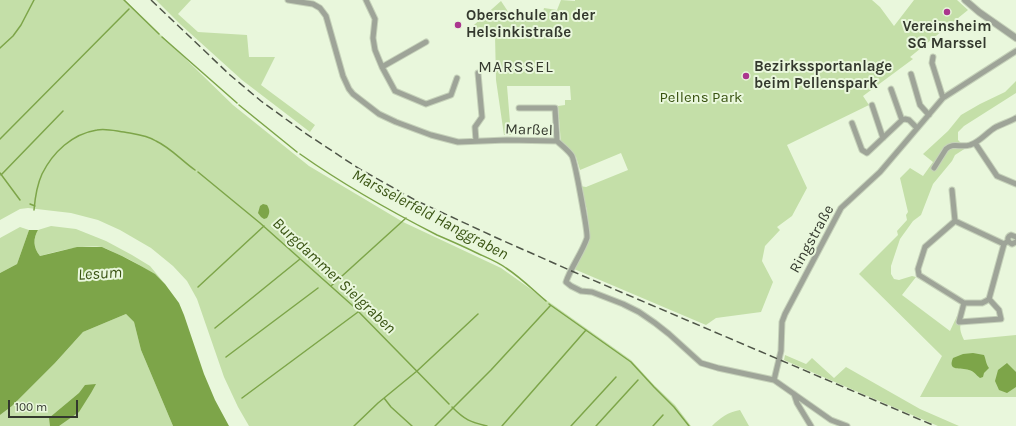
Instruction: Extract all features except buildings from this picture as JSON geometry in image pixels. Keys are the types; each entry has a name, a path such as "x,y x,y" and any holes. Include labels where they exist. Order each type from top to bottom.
{"street":[{"name":"Marßel","path":"288,0 301,1 313,4 320,8 326,16 343,76 349,89 353,94 379,114 431,135 458,142 532,140 557,141 572,156 588,236 566,282 576,289 592,292 639,312 669,334 701,363 774,380"},
{"path":"366,0 375,19 373,38 375,50 395,91 426,104 451,95 457,78"},
{"path":"964,0 982,15 1016,38"},
{"path":"382,67 426,42"},
{"name":"Ringstraße","path":"774,380 781,344 782,322 785,314 841,208 880,172 943,98 1016,51"},
{"path":"933,57 932,63 943,98"},
{"path":"476,141 475,127 482,117 478,73"},
{"path":"911,74 920,105 929,114"},
{"path":"891,89 902,120"},
{"path":"872,105 883,138"},
{"path":"519,108 555,108 557,141"},
{"path":"934,168 948,146 964,146 975,143 995,128 1016,118"},
{"path":"852,123 862,150 867,153 902,120 909,120 917,128"},
{"path":"975,143 997,176 1016,184"},
{"path":"952,190 955,221"},
{"path":"955,221 1011,244"},
{"path":"955,221 924,247 918,269 919,274 964,303 982,303 989,299 1011,244 1008,237 1012,235 1016,236"},
{"path":"964,303 959,322 1001,319 999,310 989,299"},
{"path":"774,380 831,420 846,426"},
{"path":"794,393 797,403 812,426"}],"green space":[{"path":"0,0 125,0 233,105 309,166 403,222 501,268 631,360 675,405 691,426 249,426 224,377 197,299 187,281 173,266 151,248 120,230 98,220 71,213 28,208 20,209 0,220"},
{"path":"156,0 191,0 178,14 198,32 247,35 249,57 275,57 261,85 315,125 310,132 242,80 180,24"},
{"name":"Pellens Park","path":"561,0 872,0 880,7 894,26 914,0 957,0 968,10 910,57 913,59 863,96 869,105 787,145 807,188 792,216 777,227 780,230 765,246 762,261 773,282 761,312 716,318 706,325 574,269 589,236 587,210 580,186 586,187 628,170 621,153 580,170 576,157 561,143 558,106 565,105 565,100 571,100 570,86 507,86 511,135 504,135 496,80 495,35 489,30 468,36 466,32 501,1 511,16 542,17 544,8 557,10"},
{"path":"1016,81 1016,93 964,126 958,132 958,140 969,146 955,155 952,161 933,184 921,215 913,221 900,239 891,266 891,274 894,279 899,280 912,276 916,277 902,295 950,331 957,316 962,319 960,330 964,340 1016,335 1016,397 920,397 942,356 859,274 898,235 897,231 907,220 906,215 908,212 900,178 910,168 923,176 933,162 923,154 948,131 961,115 1005,92"},
{"path":"51,226 76,229 106,241 150,266 165,284 142,266 101,247 63,250 40,256 35,246 36,233 38,230"},
{"path":"20,227 29,230 17,264 0,273 0,238"},
{"path":"126,314 134,322 141,350 173,426 0,426 0,415 12,406 55,363 83,332"},
{"path":"785,355 806,364 812,358 834,378 846,367 920,409 959,426 938,426 784,360"},
{"path":"740,410 749,426 712,426 724,416"}],"water":[{"path":"263,204 267,205 269,208 269,215 264,219 258,213 260,206"},
{"name":"Lesum","path":"29,230 38,230 34,243 40,256 77,247 102,247 155,274 165,284 179,303 204,374 215,400 229,426 173,426 141,350 134,322 126,314 83,332 55,363 12,406 0,415 0,273 17,264"},
{"path":"973,353 984,355 989,368 984,373 983,377 980,378 974,372 956,368 952,365 953,358 963,354"},
{"path":"1007,363 1016,372 1016,387 1007,393 999,390 995,381 998,370"},
{"path":"96,384 79,412 59,426 50,426 49,418 79,393 85,385"}],"waterway":[{"name":"Marsselerfeld Hanggraben","path":"0,48 13,36 21,25 34,0"},
{"name":"Marsselerfeld Hanggraben","path":"124,0 159,34"},
{"path":"0,139 129,9"},
{"name":"Marsselerfeld Hanggraben","path":"162,37 237,103"},
{"name":"Marsselerfeld Hanggraben","path":"239,105 297,152"},
{"path":"1,175 63,111"},
{"name":"Burgdammer Sielgraben","path":"34,210 36,192 40,178 52,158 64,145 79,135 100,129 149,137 167,147 195,170"},
{"name":"Marsselerfeld Hanggraben","path":"300,154 350,187 402,217 500,264 516,275 546,301"},
{"name":"Burgdammer Sielgraben","path":"198,172 260,223 353,306 449,404"},
{"name":"Burgdammer Sielgraben","path":"0,173 20,200"},
{"name":"Burgdammer Sielgraben","path":"30,204 35,206"},
{"path":"331,286 406,218"},
{"path":"198,287 264,226"},
{"path":"215,328 300,259"},
{"path":"226,357 318,288"},
{"name":"Marsselerfeld Hanggraben","path":"549,304 631,362 674,407 689,426"},
{"path":"435,426 491,370 550,306"},
{"path":"242,398 358,312"},
{"name":"Burgdammer Sielgraben","path":"354,426 378,403 417,371 478,314"},
{"path":"502,426 586,330"},
{"path":"571,426 616,377"},
{"path":"596,426 638,380"},
{"path":"384,398 391,407 412,426"},
{"name":"Burgdammer Sielgraben","path":"452,407 468,420 487,426"},
{"path":"653,426 663,415"}],"railway":[{"path":"151,0 230,75 261,101 305,133 358,168 415,200 574,272 935,426"}],"place":[{"name":"Vereinsheim SG Marssel","path":"947,12"},
{"name":"Oberschule an der Helsinkistraße","path":"458,25"},
{"name":"Bezirkssportanlage beim Pellenspark","path":"746,76"}],"district":[{"name":"MARSSEL","path":"516,67"}]}
